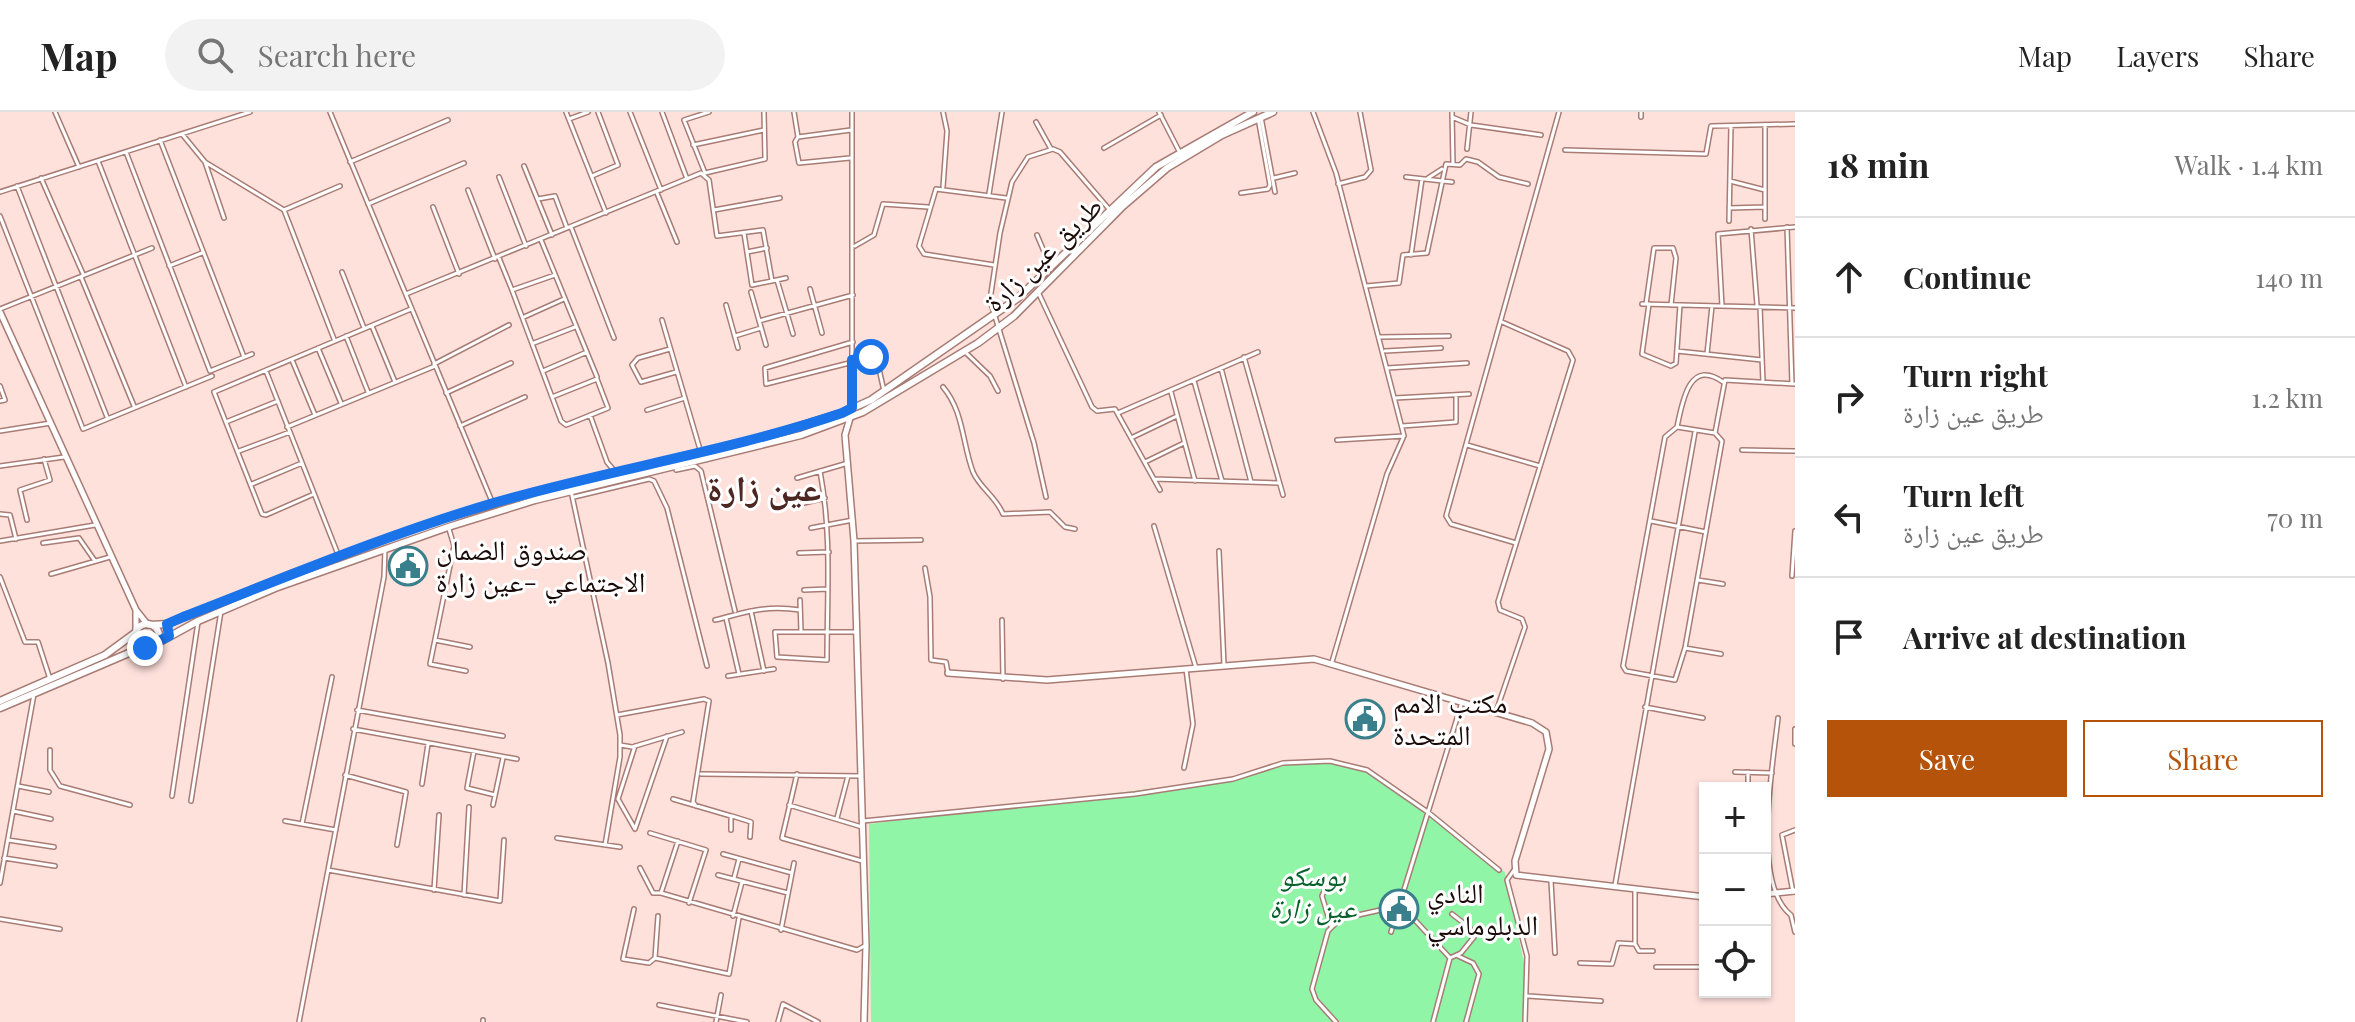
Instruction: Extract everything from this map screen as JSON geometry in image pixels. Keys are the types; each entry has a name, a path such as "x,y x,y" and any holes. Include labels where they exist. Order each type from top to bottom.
{"main road":[{"name":"طريق عين زارة","path":"150,625 167,624 339,557 493,504 803,427 852,408 884,391 995,316 1051,268 1147,174 1179,151 1257,116 1273,112"},
{"name":"طريق عين زارة","path":"156,644 221,611 448,527 830,426 850,418 1000,328 1039,294 1158,174 1257,116"},
{"path":"0,311 136,610 158,633 156,644 130,652 0,708"},
{"path":"965,337 972,340 972,346"},
{"path":"850,418 845,435 853,520 857,632 866,945 864,1022"},
{"path":"830,426 839,428 845,435"},
{"path":"136,610 136,642 143,647"},
{"path":"167,624 169,636"},
{"path":"0,701 125,642 150,625"},
{"path":"125,642 130,652"},
{"path":"948,673 1047,680 1306,659 1332,662 1537,725 1546,732 1550,743 1514,870 1519,877 1699,896"},
{"path":"1771,893 1794,892"}],"street":[{"path":"55,112 79,167"},
{"path":"0,192 250,112"},
{"path":"330,112 493,504"},
{"path":"566,112 606,213"},
{"path":"569,119 588,112"},
{"path":"592,176 618,165 598,112"},
{"path":"630,112 677,242"},
{"path":"662,112 687,179"},
{"path":"709,112 684,120 705,173 717,236 763,230 775,281 793,334"},
{"path":"406,294 687,179 765,159 764,112"},
{"path":"794,112 799,163 852,158"},
{"path":"852,112 852,408"},
{"path":"943,112 947,131 943,188"},
{"path":"989,194 1002,112"},
{"path":"1313,112 1338,184 1404,436 1387,474 1332,662"},
{"path":"1338,184 1365,177 1371,170 1360,112"},
{"path":"1467,149 1471,112"},
{"path":"1516,543 1451,524 1446,519 1559,112"},
{"path":"1104,148 1160,114 1179,151"},
{"path":"1453,164 1452,115 1471,125 1541,135"},
{"path":"1257,116 1275,192"},
{"path":"1241,193 1268,189 1270,185 1257,116"},
{"path":"350,162 448,120"},
{"path":"1036,122 1051,149"},
{"path":"1565,150 1706,154 1711,126 1795,124"},
{"path":"1765,125 1765,219"},
{"path":"1729,221 1731,126"},
{"path":"693,145 765,130"},
{"path":"798,137 851,130"},
{"path":"182,134 205,162 284,210 335,341"},
{"path":"160,140 244,357"},
{"path":"1046,497 1034,443 990,303 1007,198 1028,157 1051,149 1060,152 1109,209"},
{"path":"126,152 210,371 252,354"},
{"path":"1411,255 1425,178 1444,167 1472,160 1496,176 1528,184"},
{"path":"98,161 186,387"},
{"path":"205,162 224,218"},
{"path":"368,204 464,163"},
{"path":"524,166 552,235"},
{"path":"1366,286 1400,282 1403,257 1427,253 1444,167"},
{"path":"1274,178 1295,173"},
{"path":"499,177 526,246"},
{"path":"1406,177 1452,182"},
{"path":"41,178 134,408"},
{"path":"1730,181 1765,190"},
{"path":"17,186 108,419"},
{"path":"284,210 340,186"},
{"path":"994,265 921,252 919,246 934,191 943,188 1007,198"},
{"path":"468,190 512,290 564,426 608,408 541,240"},
{"path":"538,199 555,196 614,338"},
{"path":"714,210 780,198"},
{"path":"854,246 874,235 883,204 928,207"},
{"path":"433,207 459,274"},
{"path":"1729,208 1765,207"},
{"path":"0,216 83,429 212,376"},
{"path":"1677,427 1715,433 1721,437 1722,445 1678,679 1626,671 1623,666 1665,437 1677,427 1685,390 1691,382 1702,377 1723,382 1794,384 1787,227"},
{"path":"1722,306 1717,236 1751,229 1795,227"},
{"path":"1751,229 1763,382"},
{"path":"744,233 752,285 786,278"},
{"path":"1037,235 1051,268"},
{"path":"0,311 152,248"},
{"path":"747,252 767,248"},
{"path":"1671,305 1676,258 1673,248 1654,248 1645,304 1642,354 1673,366 1680,305"},
{"path":"169,266 203,253"},
{"path":"342,272 364,328"},
{"path":"512,290 555,275"},
{"path":"810,289 822,333"},
{"path":"751,292 766,345"},
{"path":"1039,294 1092,407 1097,411 1111,407 1117,413 1160,490"},
{"path":"759,321 853,295"},
{"path":"522,318 564,299"},
{"path":"1645,304 1793,308"},
{"path":"726,305 738,348"},
{"path":"1707,354 1712,306"},
{"path":"314,494 265,516 214,392 411,309"},
{"path":"662,320 701,453"},
{"path":"1496,712 1525,627 1522,619 1503,613 1497,607 1572,356 1502,322"},
{"path":"239,451 434,365 509,325"},
{"path":"372,326 395,382"},
{"path":"533,344 575,327"},
{"path":"735,336 761,328"},
{"path":"346,336 369,394"},
{"path":"1379,337 1449,336"},
{"path":"853,342 765,368 764,374 770,386 852,360 876,359 884,391"},
{"path":"318,348 342,405"},
{"path":"1383,352 1441,348"},
{"path":"670,349 638,358 632,365 641,382 676,372"},
{"path":"964,351 990,376 998,391"},
{"path":"1677,351 1762,360"},
{"path":"543,371 587,352"},
{"path":"1117,413 1258,352"},
{"path":"1244,357 1283,495"},
{"path":"292,360 315,416"},
{"path":"446,393 511,363"},
{"path":"1387,368 1467,363"},
{"path":"1221,368 1251,482"},
{"path":"266,370 339,557"},
{"path":"552,397 597,379"},
{"path":"1194,380 1222,481"},
{"path":"1715,433 1723,382"},
{"path":"0,386 5,400 0,401"},
{"path":"943,387 957,408 974,474 996,499 1004,516 1052,513 1065,527 1075,529"},
{"path":"1170,390 1195,481"},
{"path":"1395,398 1469,394"},
{"path":"1402,426 1456,422 1456,395"},
{"path":"460,426 525,397"},
{"path":"647,410 685,398"},
{"path":"226,422 278,401"},
{"path":"590,415 607,462 608,476"},
{"path":"1131,438 1177,416"},
{"path":"0,431 52,423"},
{"path":"1615,889 1695,432"},
{"path":"1337,440 1404,436"},
{"path":"1144,462 1184,443"},
{"path":"1467,445 1540,466"},
{"path":"1742,450 1795,451"},
{"path":"0,466 68,457"},
{"path":"27,520 20,490 50,480 44,459"},
{"path":"607,462 616,474"},
{"path":"252,484 302,463"},
{"path":"797,478 848,463"},
{"path":"676,470 695,466 701,471 735,611"},
{"path":"820,471 829,525 827,632 827,660 777,657 775,632 801,632 827,632 857,632"},
{"path":"605,845 620,745 617,715 572,494 649,479 654,481 667,508 707,666"},
{"path":"1154,479 1280,483"},
{"path":"804,503 825,498"},
{"path":"0,514 10,515 16,539"},
{"path":"811,528 853,520"},
{"path":"1651,521 1706,532"},
{"path":"0,541 99,524"},
{"path":"1154,526 1196,668"},
{"path":"448,527 454,546 431,666 466,671"},
{"path":"1792,576 1795,531"},
{"path":"43,543 79,538 95,561"},
{"path":"854,541 921,540"},
{"path":"299,1022 387,563 385,549"},
{"path":"1219,551 1224,665"},
{"path":"799,553 829,552"},
{"path":"51,574 113,556"},
{"path":"925,568 930,597 931,660 946,662 948,673"},
{"path":"0,577 25,642 38,642 50,679"},
{"path":"1698,580 1723,584"},
{"path":"804,590 828,589"},
{"path":"800,600 801,632"},
{"path":"715,620 726,618 735,611 773,607 800,610"},
{"path":"191,801 221,611"},
{"path":"751,611 764,671"},
{"path":"726,618 739,674"},
{"path":"1002,620 1003,679"},
{"path":"172,796 198,621"},
{"path":"435,640 470,647"},
{"path":"1685,648 1721,654"},
{"path":"728,676 774,669"},
{"path":"1184,768 1193,724 1186,669"},
{"path":"302,824 332,677"},
{"path":"0,883 34,694"},
{"path":"617,715 707,700 709,711 693,802 696,806"},
{"path":"1391,932 1462,702"},
{"path":"1645,707 1703,718"},
{"path":"357,710 503,736"},
{"path":"1771,796 1778,718"},
{"path":"353,729 517,759"},
{"path":"1795,729 1795,744"},
{"path":"620,745 635,746 682,732"},
{"path":"635,746 618,799 635,829 667,736"},
{"path":"422,784 428,743"},
{"path":"50,750 50,770 60,786 130,805"},
{"path":"474,751 466,787 495,795"},
{"path":"493,805 503,757"},
{"path":"789,805 862,824 1135,794 1233,779 1283,763 1343,763 1367,770 1429,813 1499,870"},
{"path":"1735,772 1772,773"},
{"path":"1748,772 1748,782"},
{"path":"699,774 861,776"},
{"path":"797,774 781,835 784,841 862,861"},
{"path":"345,775 406,792 397,845"},
{"path":"837,818 848,776"},
{"path":"18,786 49,792"},
{"path":"673,799 751,822 750,837"},
{"path":"464,895 469,807"},
{"path":"13,811 51,819"},
{"path":"434,890 439,815"},
{"path":"731,816 731,830"},
{"path":"285,821 336,830"},
{"path":"1794,892 1782,835 1795,830"},
{"path":"650,833 706,850 689,903"},
{"path":"557,838 620,847"},
{"path":"8,840 54,847"},
{"path":"328,870 502,901 504,840"},
{"path":"661,893 678,841"},
{"path":"723,854 792,873"},
{"path":"1768,854 1775,893 1781,908 1791,915 1795,932"},
{"path":"4,858 55,866"},
{"path":"734,880 739,859"},
{"path":"781,930 794,863"},
{"path":"640,868 653,893 857,950 866,945"},
{"path":"1514,870 1507,880 1526,949 1528,996 1525,1022"},
{"path":"718,875 788,893"},
{"path":"1551,881 1555,953"},
{"path":"733,916 742,882"},
{"path":"1336,1022 1316,1000 1312,989 1331,926 1322,896 1325,889 1337,886"},
{"path":"1635,891 1635,944 1637,950 1653,951"},
{"path":"634,909 622,958 649,963 655,958 658,916"},
{"path":"1331,926 1346,918 1385,909 1399,910 1413,918 1450,958"},
{"path":"1450,958 1458,956 1472,942 1474,932 1452,914"},
{"path":"655,958 729,974 739,918"},
{"path":"0,919 60,929"},
{"path":"1580,963 1609,965 1616,944 1635,944"},
{"path":"1458,956 1473,963 1479,974 1466,1022"},
{"path":"1433,1022 1450,958"},
{"path":"1656,967 1699,967"},
{"path":"716,1019 721,995"},
{"path":"1528,996 1601,1001"},
{"path":"778,1022 783,1004 818,1022"},
{"path":"659,1005 716,1019 747,1022"}],"green space":[{"name":"بوسكو عين زارة","path":"1306,760 1362,766 1505,872 1528,982 1523,1022 871,1022 869,824 1237,778"}],"place":[{"name":"صندوق الضمان الاجتماعي -عين زارة","path":"408,566"},
{"name":"مكتب الامم المتحدة","path":"1365,719"},
{"name":"النادي الدبلوماسي","path":"1399,909"}],"district":[{"name":"عين زارة","path":"764,488"}],"route":[{"path":"145,648 169,636 165,629 167,624 183,617 432,523 493,504 755,440 842,413 852,408 852,360 871,357"}]}
